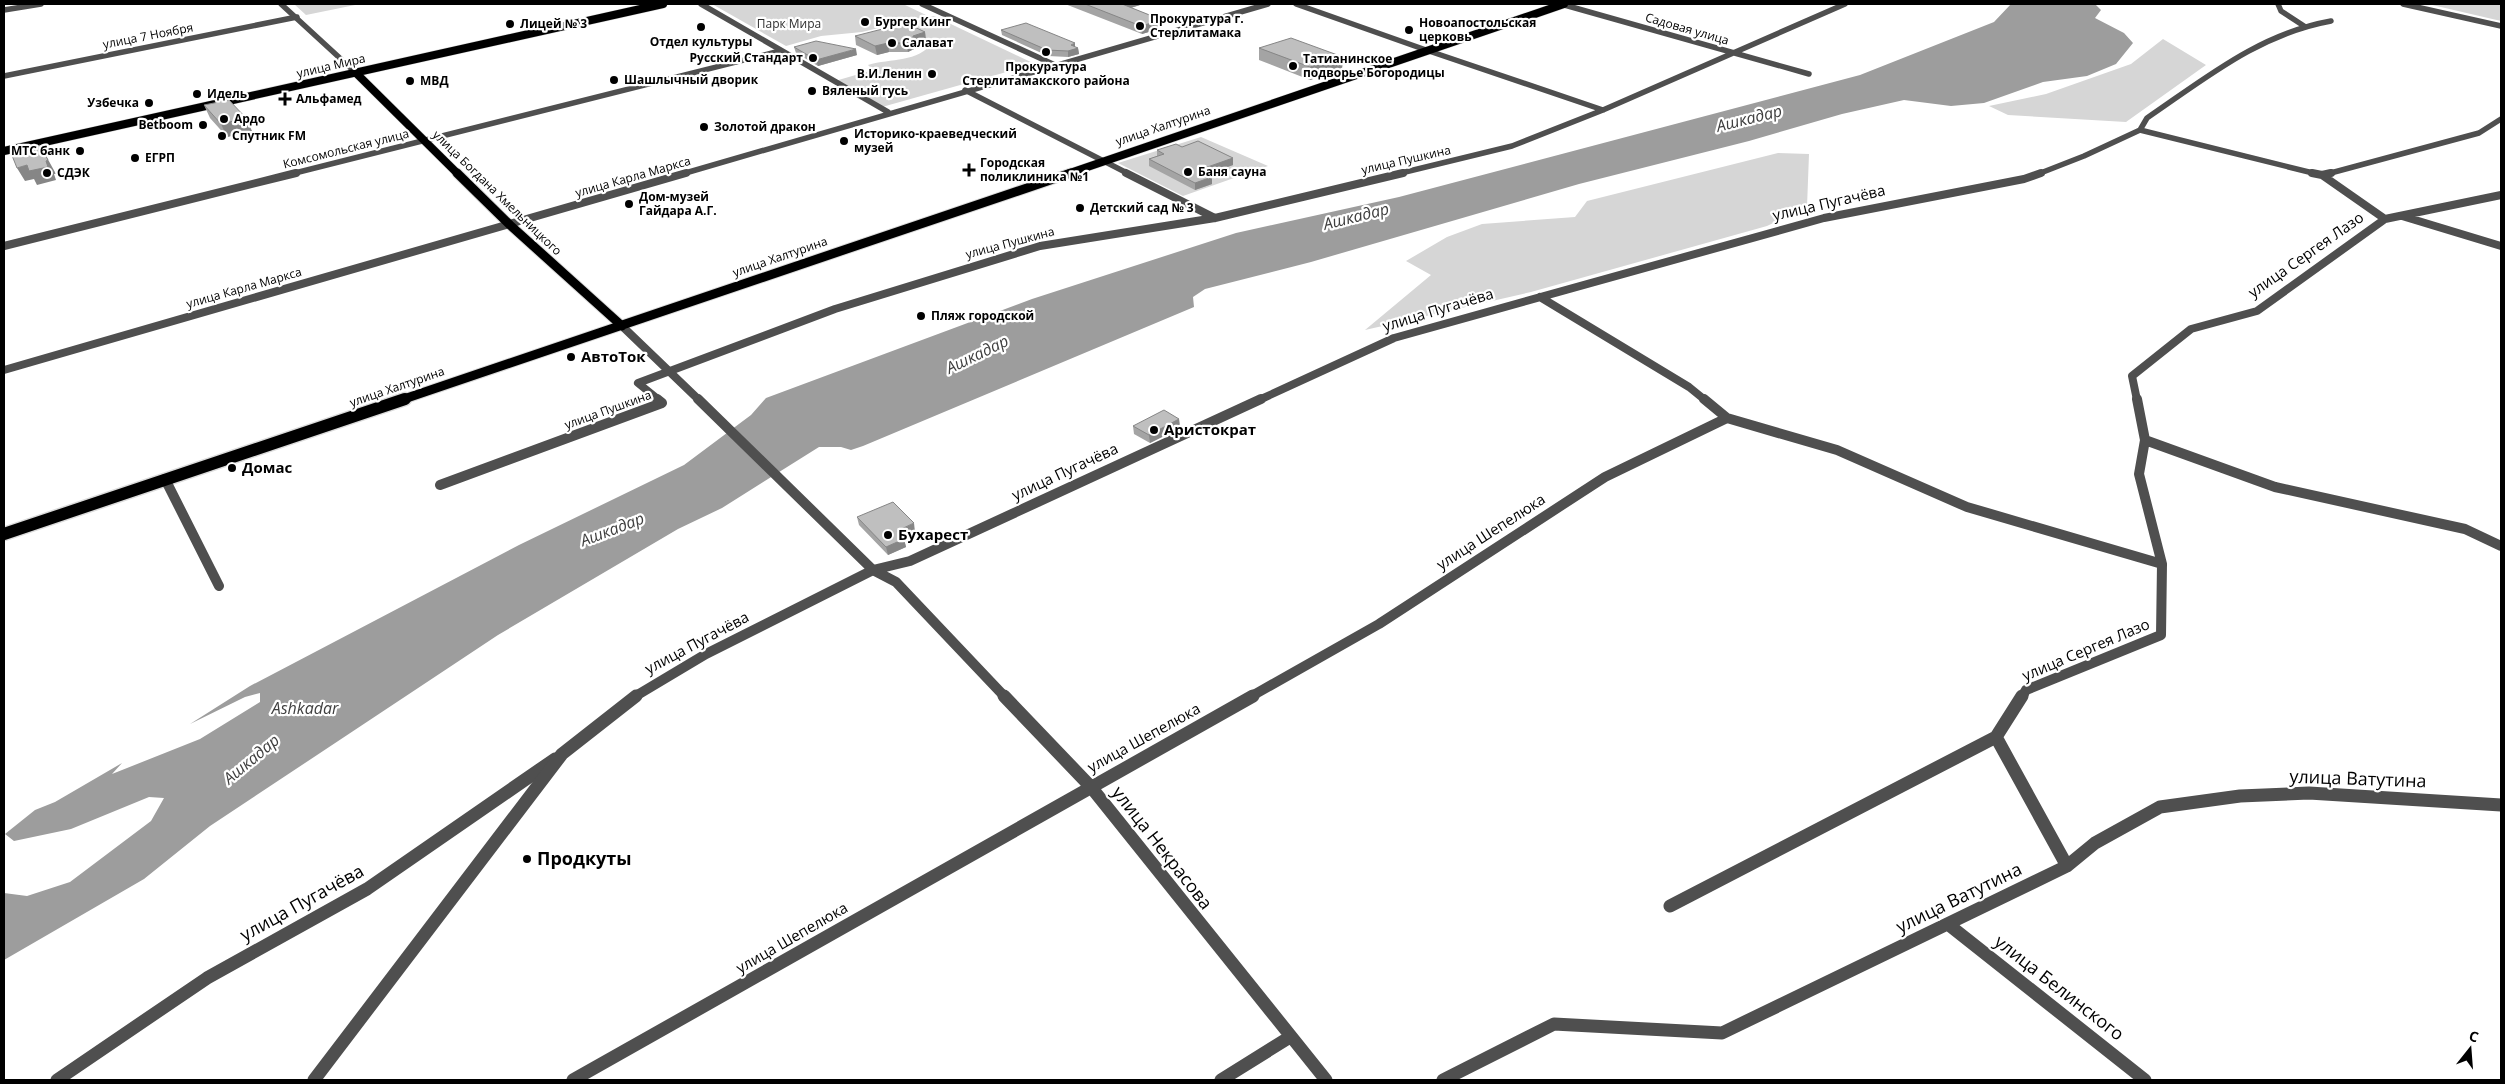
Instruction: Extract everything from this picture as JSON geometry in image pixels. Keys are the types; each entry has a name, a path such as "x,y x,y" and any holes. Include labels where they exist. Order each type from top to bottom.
{"main road":[{"name":"улица Мира","path":"4,151 664,4"},
{"name":"улица Халтурина","path":"4,534 622,326 1562,4"},
{"name":"улица Богдана Хмельницкого","path":"355,72 510,225 622,326"}],"street":[{"path":"4,10 41,4"},
{"name":"улица Богдана Хмельницкого","path":"281,4 297,16 355,72"},
{"path":"701,4 888,112"},
{"path":"922,4 1055,65"},
{"name":"улица Карла Маркса","path":"4,370 510,225 888,112 1268,4"},
{"path":"1296,4 1603,110"},
{"name":"Садовая улица","path":"1562,4 1809,74"},
{"name":"улица Пушкина","path":"440,485 662,403 638,383 835,309 1014,253 1050,244 1215,218 1483,155 1512,146 1603,110 1845,4"},
{"path":"2278,4 2281,11 2304,26"},
{"path":"2403,4 2501,26"},
{"name":"улица 7 Ноября","path":"4,76 297,16"},
{"name":"улица Пугачёва","path":"58,1080 207,978 367,890 562,754 621,705 661,679 873,570 910,561 1394,338 1824,218 2024,178 2084,156 2140,130 2147,118 2251,48 2304,26 2332,21"},
{"name":"Комсомольская улица","path":"4,246 780,51"},
{"path":"965,90 1215,218"},
{"path":"2322,175 2479,133 2501,119"},
{"path":"2140,130 2322,175 2385,219"},
{"name":"улица Сергея Лазо","path":"1670,906 1996,736 2026,690 2161,635 2162,564 2139,474 2145,440 2132,376 2190,328 2257,311 2385,219 2500,196"},
{"path":"2401,216 2501,246"},
{"path":"1540,297 1689,387 1727,418 1837,450 1968,507 2162,564"},
{"name":"улица Богдана Хмельницкого","path":"622,326 671,371 829,525"},
{"name":"улица Шепелюка","path":"573,1080 1379,624 1605,477 1727,418"},
{"path":"2145,440 2275,487 2465,529 2501,546"},
{"path":"165,479 219,586"},
{"name":"улица Некрасова","path":"829,525 873,570 896,582 1091,787 1326,1080"},
{"path":"1996,736 2067,866"},
{"name":"улица Пугачёва","path":"314,1080 562,754"},
{"name":"улица Ватутина","path":"1443,1080 1554,1024 1722,1033 1949,925 2067,866 2095,843 2160,807 2240,796 2309,793 2501,805"},
{"name":"улица Белинского","path":"1949,925 2146,1080"},
{"path":"1221,1080 1290,1036"}],"green space":[{"path":"294,4 360,4 306,15"},
{"name":"Парк Мира","path":"712,4 903,4 928,16 862,32 821,36 786,46"},
{"path":"2428,4 2501,4 2501,21"},
{"path":"934,16 1035,64 882,107 835,81 873,70 868,65 912,57 927,49 933,42 909,29 912,22"},
{"path":"2163,39 2206,65 2126,122 2008,115 1989,106 2046,94 2131,64"},
{"path":"1201,137 1268,166 1183,196 1118,163"},
{"path":"1778,153 1809,154 1807,207 1767,226 1531,292 1365,330 1431,275 1406,261 1447,237 1482,224 1575,217 1587,201"}],"water":[{"name":"Ashkadar","path":"2011,4 2095,4 2101,10 2095,18 2124,33 2133,43 2116,64 2087,76 2043,82 1984,103 1951,106 1904,100 1842,114 1749,141 1579,184 1311,262 1205,289 1193,297 1194,307 863,446 851,450 841,447 819,447 722,508 678,529 498,635 210,826 144,879 4,960 4,893 27,896 70,882 151,821 164,798 149,797 71,829 14,841 5,834 35,810 55,802 122,763 112,774 200,739 260,702 260,693 245,697 190,724 250,686 519,545 684,465 751,415 766,398 1032,299 1236,233 1399,197 1860,75 1994,22"}],"building":[{"path":"1085,4 1122,4 1162,20 1141,26"},
{"path":"906,23 925,32 913,36 913,40 906,43 888,43 875,46 855,36"},
{"path":"1026,23 1075,43 1071,45 1078,48 1068,51 1047,50 1001,30"},
{"path":"1291,38 1343,57 1310,67 1259,48"},
{"path":"816,41 856,49 816,60 794,47"},
{"path":"229,100 246,118 221,124 204,105"},
{"name":"Баня сауна","path":"1198,141 1233,158 1199,170 1212,177 1195,183 1149,159 1164,154 1157,150 1176,144 1182,147"},
{"path":"40,145 48,160 46,161 48,167 29,171 27,165 17,168 11,153 22,149 35,148"},
{"path":"1164,410 1179,419 1149,435 1133,426"},
{"name":"Бухарест","path":"893,502 914,523 897,531 904,539 886,547 857,517"}],"place":[{"name":"Бургер Кинг","path":"865,22"},
{"name":"Лицей № 3","path":"510,24"},
{"name":"Прокуратура г. Стерлитамака","path":"1140,26"},
{"name":"Отдел культуры","path":"701,27"},
{"name":"Новоапостольская церковь","path":"1409,30"},
{"name":"Салават","path":"892,43"},
{"name":"Прокуратура Стерлитамакского района","path":"1046,52"},
{"name":"Русский Стандарт","path":"813,58"},
{"name":"Татианинское подворье Богородицы","path":"1293,66"},
{"name":"В.И.Ленин","path":"932,74"},
{"name":"Шашлычный дворик","path":"614,80"},
{"name":"МВД","path":"410,81"},
{"name":"Вяленый гусь","path":"812,91"},
{"name":"Идель","path":"197,94"},
{"name":"Альфамед","path":"285,99"},
{"name":"Узбечка","path":"149,103"},
{"name":"Ардо","path":"224,119"},
{"name":"Betboom","path":"203,125"},
{"name":"Золотой дракон","path":"704,127"},
{"name":"Спутник FM","path":"222,136"},
{"name":"Историко-краеведческий музей","path":"844,141"},
{"name":"МТС банк","path":"80,151"},
{"name":"ЕГРП","path":"135,158"},
{"name":"Городская поликлиника №1","path":"969,170"},
{"name":"Баня сауна","path":"1188,172"},
{"name":"СДЭК","path":"47,173"},
{"name":"Дом-музей Гайдара А.Г.","path":"629,204"},
{"name":"Детский сад № 3","path":"1080,208"},
{"name":"Пляж городской","path":"921,316"},
{"name":"АвтоТок","path":"571,357"},
{"name":"Аристократ","path":"1154,430"},
{"name":"Домас","path":"232,468"},
{"name":"Бухарест","path":"888,535"},
{"name":"Продкуты","path":"527,859"}],"water label":[{"name":"Ашкадар","path":"1749,118"},
{"name":"Ашкадар","path":"1356,216"},
{"name":"Ашкадар","path":"977,354"},
{"name":"Ашкадар","path":"612,529"},
{"name":"Ашкадар","path":"251,759"}]}
